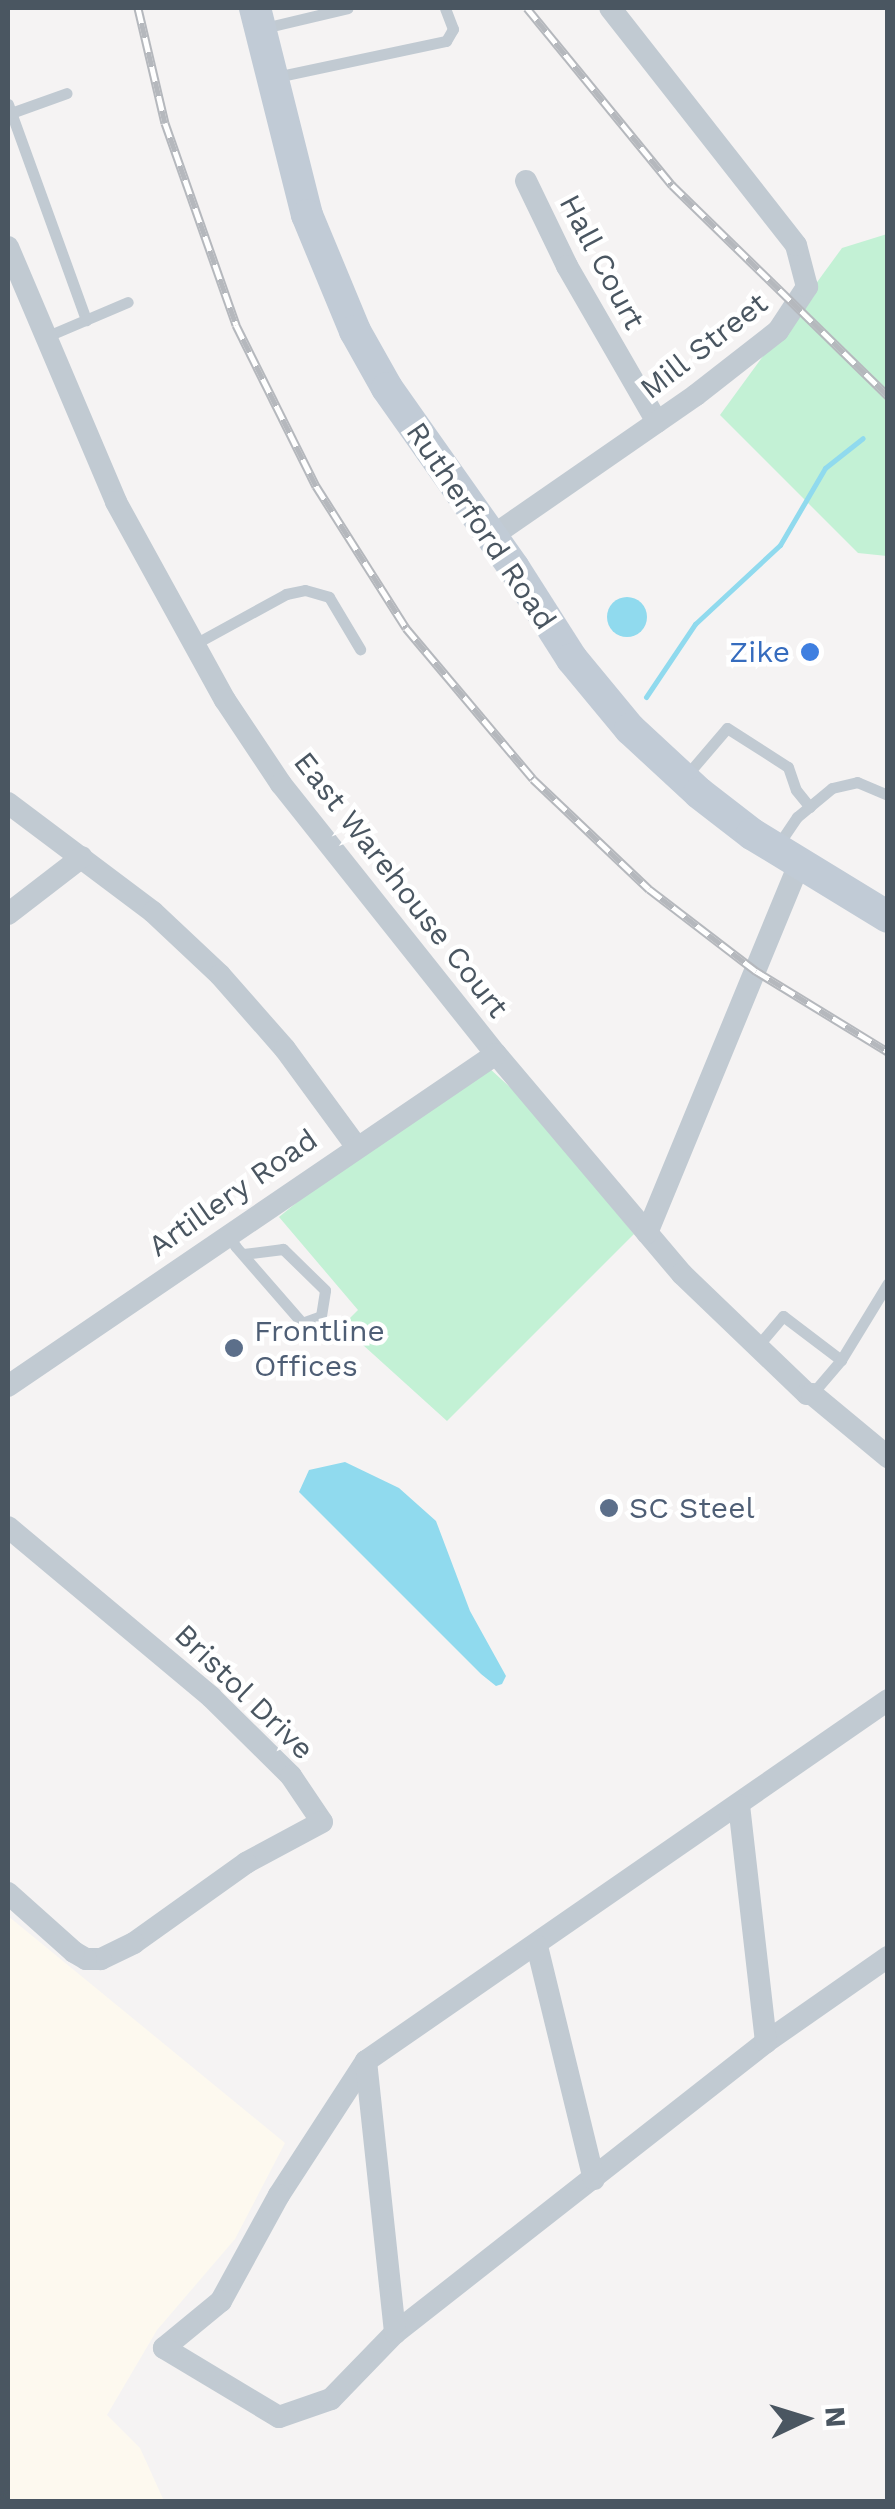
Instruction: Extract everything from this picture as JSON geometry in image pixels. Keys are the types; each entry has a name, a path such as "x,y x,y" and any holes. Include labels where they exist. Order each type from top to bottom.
{"street":[{"name":"Mill Street","path":"491,537 778,331 798,307 808,274 796,245 610,8"},
{"name":"Rutherford Road","path":"257,18 307,215 355,331 388,388 572,660 630,729 683,780 787,856 888,917"},
{"name":"Hall Court","path":"526,181 567,266 656,422"},
{"name":"East Warehouse Court","path":"8,247 43,338 116,502 193,645 281,784 496,1054 646,1233 756,1348 806,1394 812,1394 888,1457"},
{"path":"8,803 153,912 220,975 285,1049 356,1146"},
{"path":"646,1233 787,856"},
{"path":"8,914 82,857"},
{"name":"Artillery Road","path":"8,1386 226,1234 496,1054"},
{"name":"Bristol Drive","path":"8,1527 210,1697 291,1776 322,1822 246,1863 134,1942 100,1960 86,1959 74,1952 8,1893"},
{"path":"888,1700 537,1946 366,2060 280,2196 221,2301 164,2348 279,2418 331,2399 396,2333 766,2042 888,1957"},
{"path":"740,1805 766,2042"},
{"path":"537,1946 594,2179"},
{"path":"366,2060 396,2333"}],"lane":[{"path":"257,18 348,8"},
{"path":"271,78 446,41 453,30 446,8"},
{"path":"67,93 9,108 86,320"},
{"path":"43,338 128,302"},
{"path":"193,645 286,594 305,590 329,597 360,648"},
{"path":"683,780 727,728 788,766 796,790 810,806"},
{"path":"787,856 810,806 832,788 856,782 888,795"},
{"path":"226,1234 243,1254 302,1323 308,1324 321,1316 325,1290 283,1249 243,1254"},
{"path":"812,1394 841,1360 888,1282"},
{"path":"756,1348 784,1316 841,1360"}],"shaded area":[{"path":"8,1916 285,2143 235,2239 157,2330 107,2415 140,2448 164,2501 8,2501"}],"green space":[{"path":"887,234 887,556 858,553 720,415 842,248"},
{"path":"476,1056 525,1101 634,1234 447,1421 342,1326 358,1310 279,1217"}],"water":[{"path":"627,597 641,603 647,617 641,631 627,637 613,631 607,617 613,603"},
{"path":"345,1462 399,1488 436,1521 470,1611 506,1676 502,1684 496,1686 481,1674 299,1492 309,1470"}],"waterway":[{"path":"646,697 695,624 780,545 825,468 863,438"}],"railway":[{"path":"138,8 165,123 236,325 316,486 406,628 533,779 649,889 756,971 888,1052"},
{"path":"527,8 672,185 888,396"}],"place":[{"name":"Zike","path":"810,652"},
{"name":"Frontline Offices","path":"234,1348"},
{"name":"SC Steel","path":"609,1508"}]}
